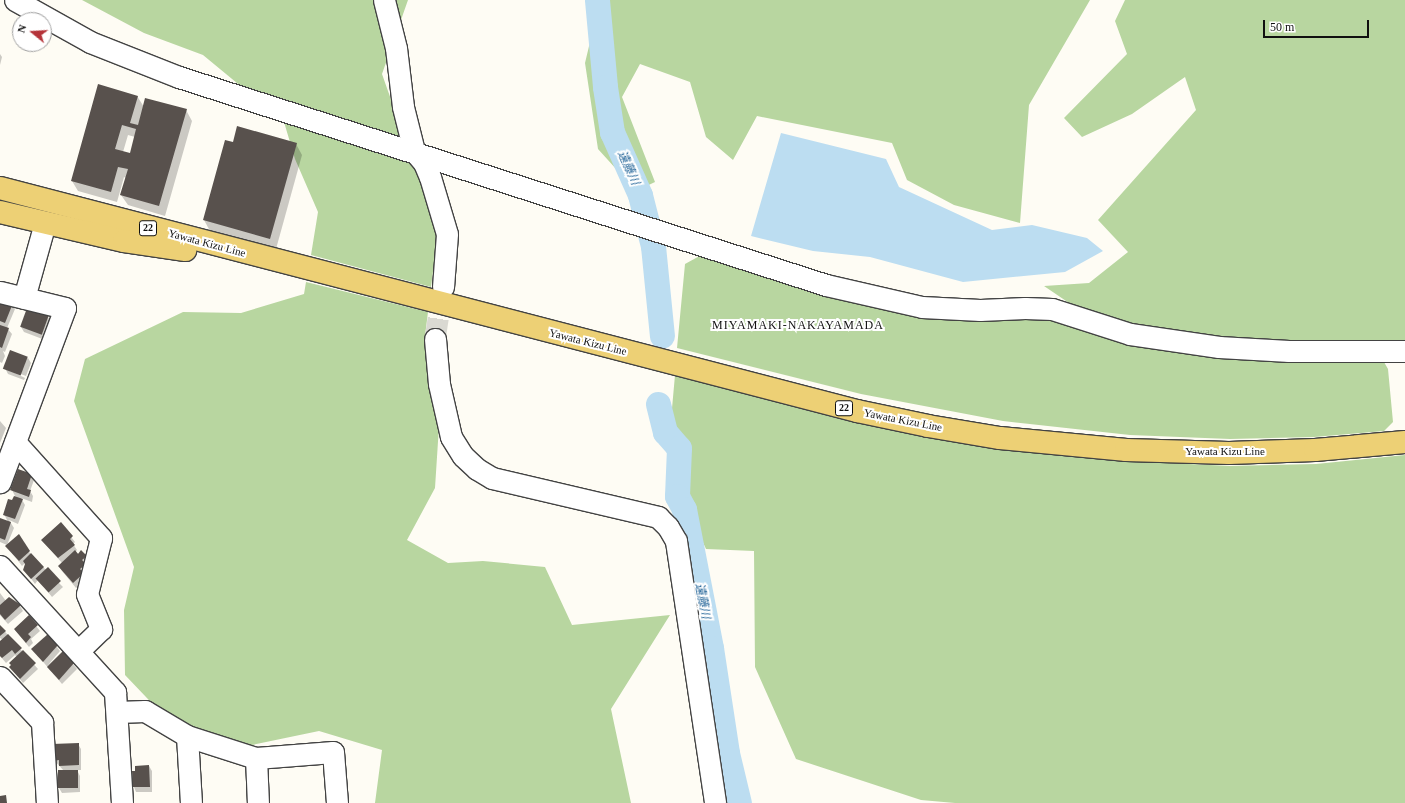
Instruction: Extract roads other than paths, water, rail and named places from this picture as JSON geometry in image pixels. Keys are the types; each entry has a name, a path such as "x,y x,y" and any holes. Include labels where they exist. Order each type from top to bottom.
{"main road":[{"name":"Yawata Kizu Line","path":"0,188 297,267 857,411 964,432 1126,450 1229,453 1315,450 1405,442"},
{"name":"Yawata Kizu Line","path":"0,212 124,241 297,267"}],"street":[{"path":"15,0 90,42 179,77 414,151 826,285 922,307 980,310 1025,308 1052,309 1136,335 1219,347 1289,351 1405,351"},
{"path":"384,0 396,48 403,107 414,151 424,163 430,177 447,234 443,287"},
{"path":"24,298 45,223"},
{"path":"0,292 65,308 0,482"},
{"path":"436,339 435,359 451,437 463,456 477,470 492,478 658,517 668,527 676,541 715,803"},
{"path":"15,442 101,538 87,594 101,629 79,650"},
{"path":"0,566 79,650 115,692 122,803"},
{"path":"0,677 42,722 47,803"},
{"path":"117,712 145,711 186,736 256,758 334,752 337,803"},
{"path":"186,736 191,803"},
{"path":"256,758 258,803"}],"water":[{"path":"781,133 886,159 899,187 992,230 1032,225 1087,238 1103,251 1065,272 963,282 870,257 813,251 751,236"}],"waterway":[{"name":"遠藤川","path":"597,0 605,87 612,132 640,195 653,246 662,336"},
{"name":"遠藤川","path":"658,404 665,432 679,448 677,496 684,509 711,648 727,753 739,803"}],"tunnel":[{"path":"435,339 443,287"}],"district":[{"name":"MIYAMAKI-NAKAYAMADA","path":"798,326"}]}
